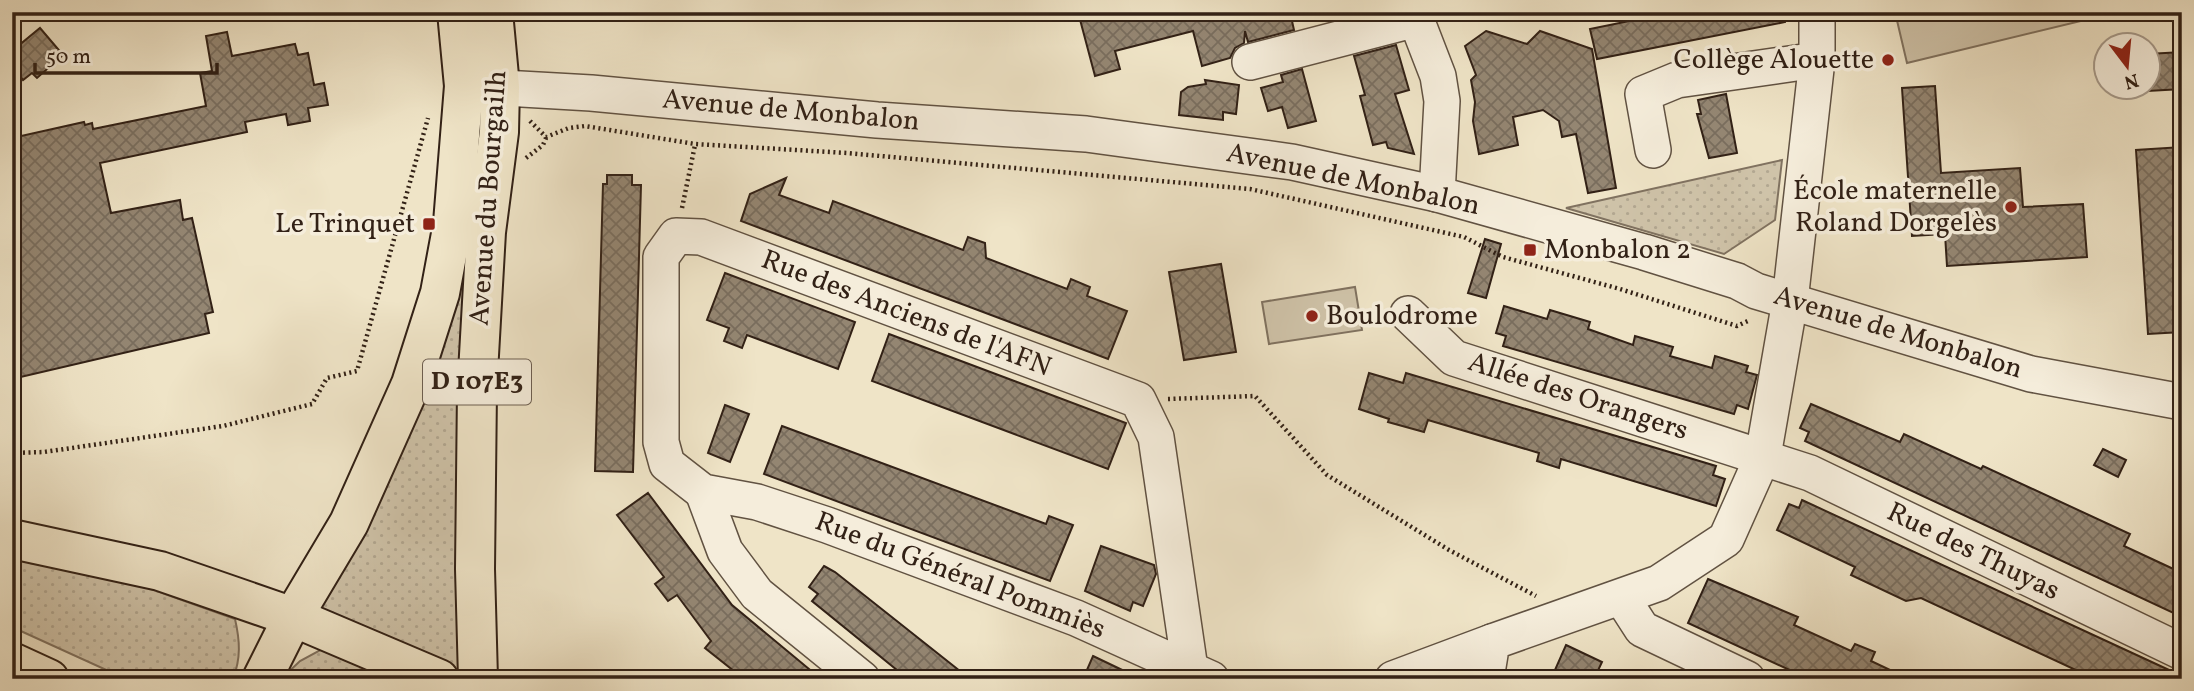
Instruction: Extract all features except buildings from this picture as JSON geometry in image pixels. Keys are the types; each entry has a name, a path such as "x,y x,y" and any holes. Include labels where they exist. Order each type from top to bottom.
{"main road":[{"name":"Avenue du Bourgailh","path":"262,679 292,617 349,523 415,371 440,293 453,223 488,94 457,12"},
{"name":"Avenue du Bourgailh","path":"478,679 475,569 477,390 486,232 488,94 493,12"},
{"path":"12,539 160,571 292,617 439,679"},
{"path":"12,662 49,679"}],"street":[{"path":"1393,679 1659,583 1726,539 1763,456 1790,301 1817,60 1817,12"},
{"path":"1250,62 1416,19 1438,76 1442,101 1437,194"},
{"path":"1653,150 1643,94 1677,80 1817,60"},
{"name":"Avenue de Monbalon","path":"488,94 1086,134 1292,162 1437,194 1644,252 1790,301 2031,374 2182,402"},
{"path":"676,236 661,257 661,442 667,464 703,492 725,551 757,594 862,679"},
{"name":"Rue des Anciens de l'AFN","path":"676,236 701,237 1138,400"},
{"name":"Allée des Orangers","path":"1408,314 1454,358 1763,456"},
{"path":"1138,400 1156,437 1201,674"},
{"name":"Rue des Thuyas","path":"1763,456 1810,473 2182,652"},
{"name":"Rue du Général Pommiès","path":"703,492 757,502 827,525 1076,618 1201,674"},
{"path":"1622,598 1642,629 1748,679"},
{"path":"1486,679 1492,642"}],"path":[{"path":"488,94 520,108 546,137 569,128 585,126 695,144 847,153 1250,189 1464,237 1503,257 1620,289 1737,326 1790,301"},
{"path":"12,453 44,452 238,422 312,404 327,378 357,371 432,109"},
{"path":"676,236 695,144"},
{"path":"1138,400 1255,396 1327,474 1449,550 1571,614"}],"shaded area":[{"path":"1895,12 2118,12 1907,63"},
{"path":"472,133 466,675 315,612 353,547"},
{"path":"1782,160 1775,220 1724,254 1566,208"},
{"name":"Boulodrome","path":"1355,287 1362,330 1269,344 1262,302"},
{"path":"12,553 109,574 235,619 239,649 233,679 126,679 12,627"},
{"path":"324,648 405,679 281,679 300,661"}],"place":[{"name":"Collège Alouette","path":"1888,60"},
{"name":"École maternelle Roland Dorgelès","path":"2011,207"},
{"name":"Le Trinquet","path":"429,224"},
{"name":"Monbalon 2","path":"1530,250"},
{"name":"Boulodrome","path":"1312,316"}]}
